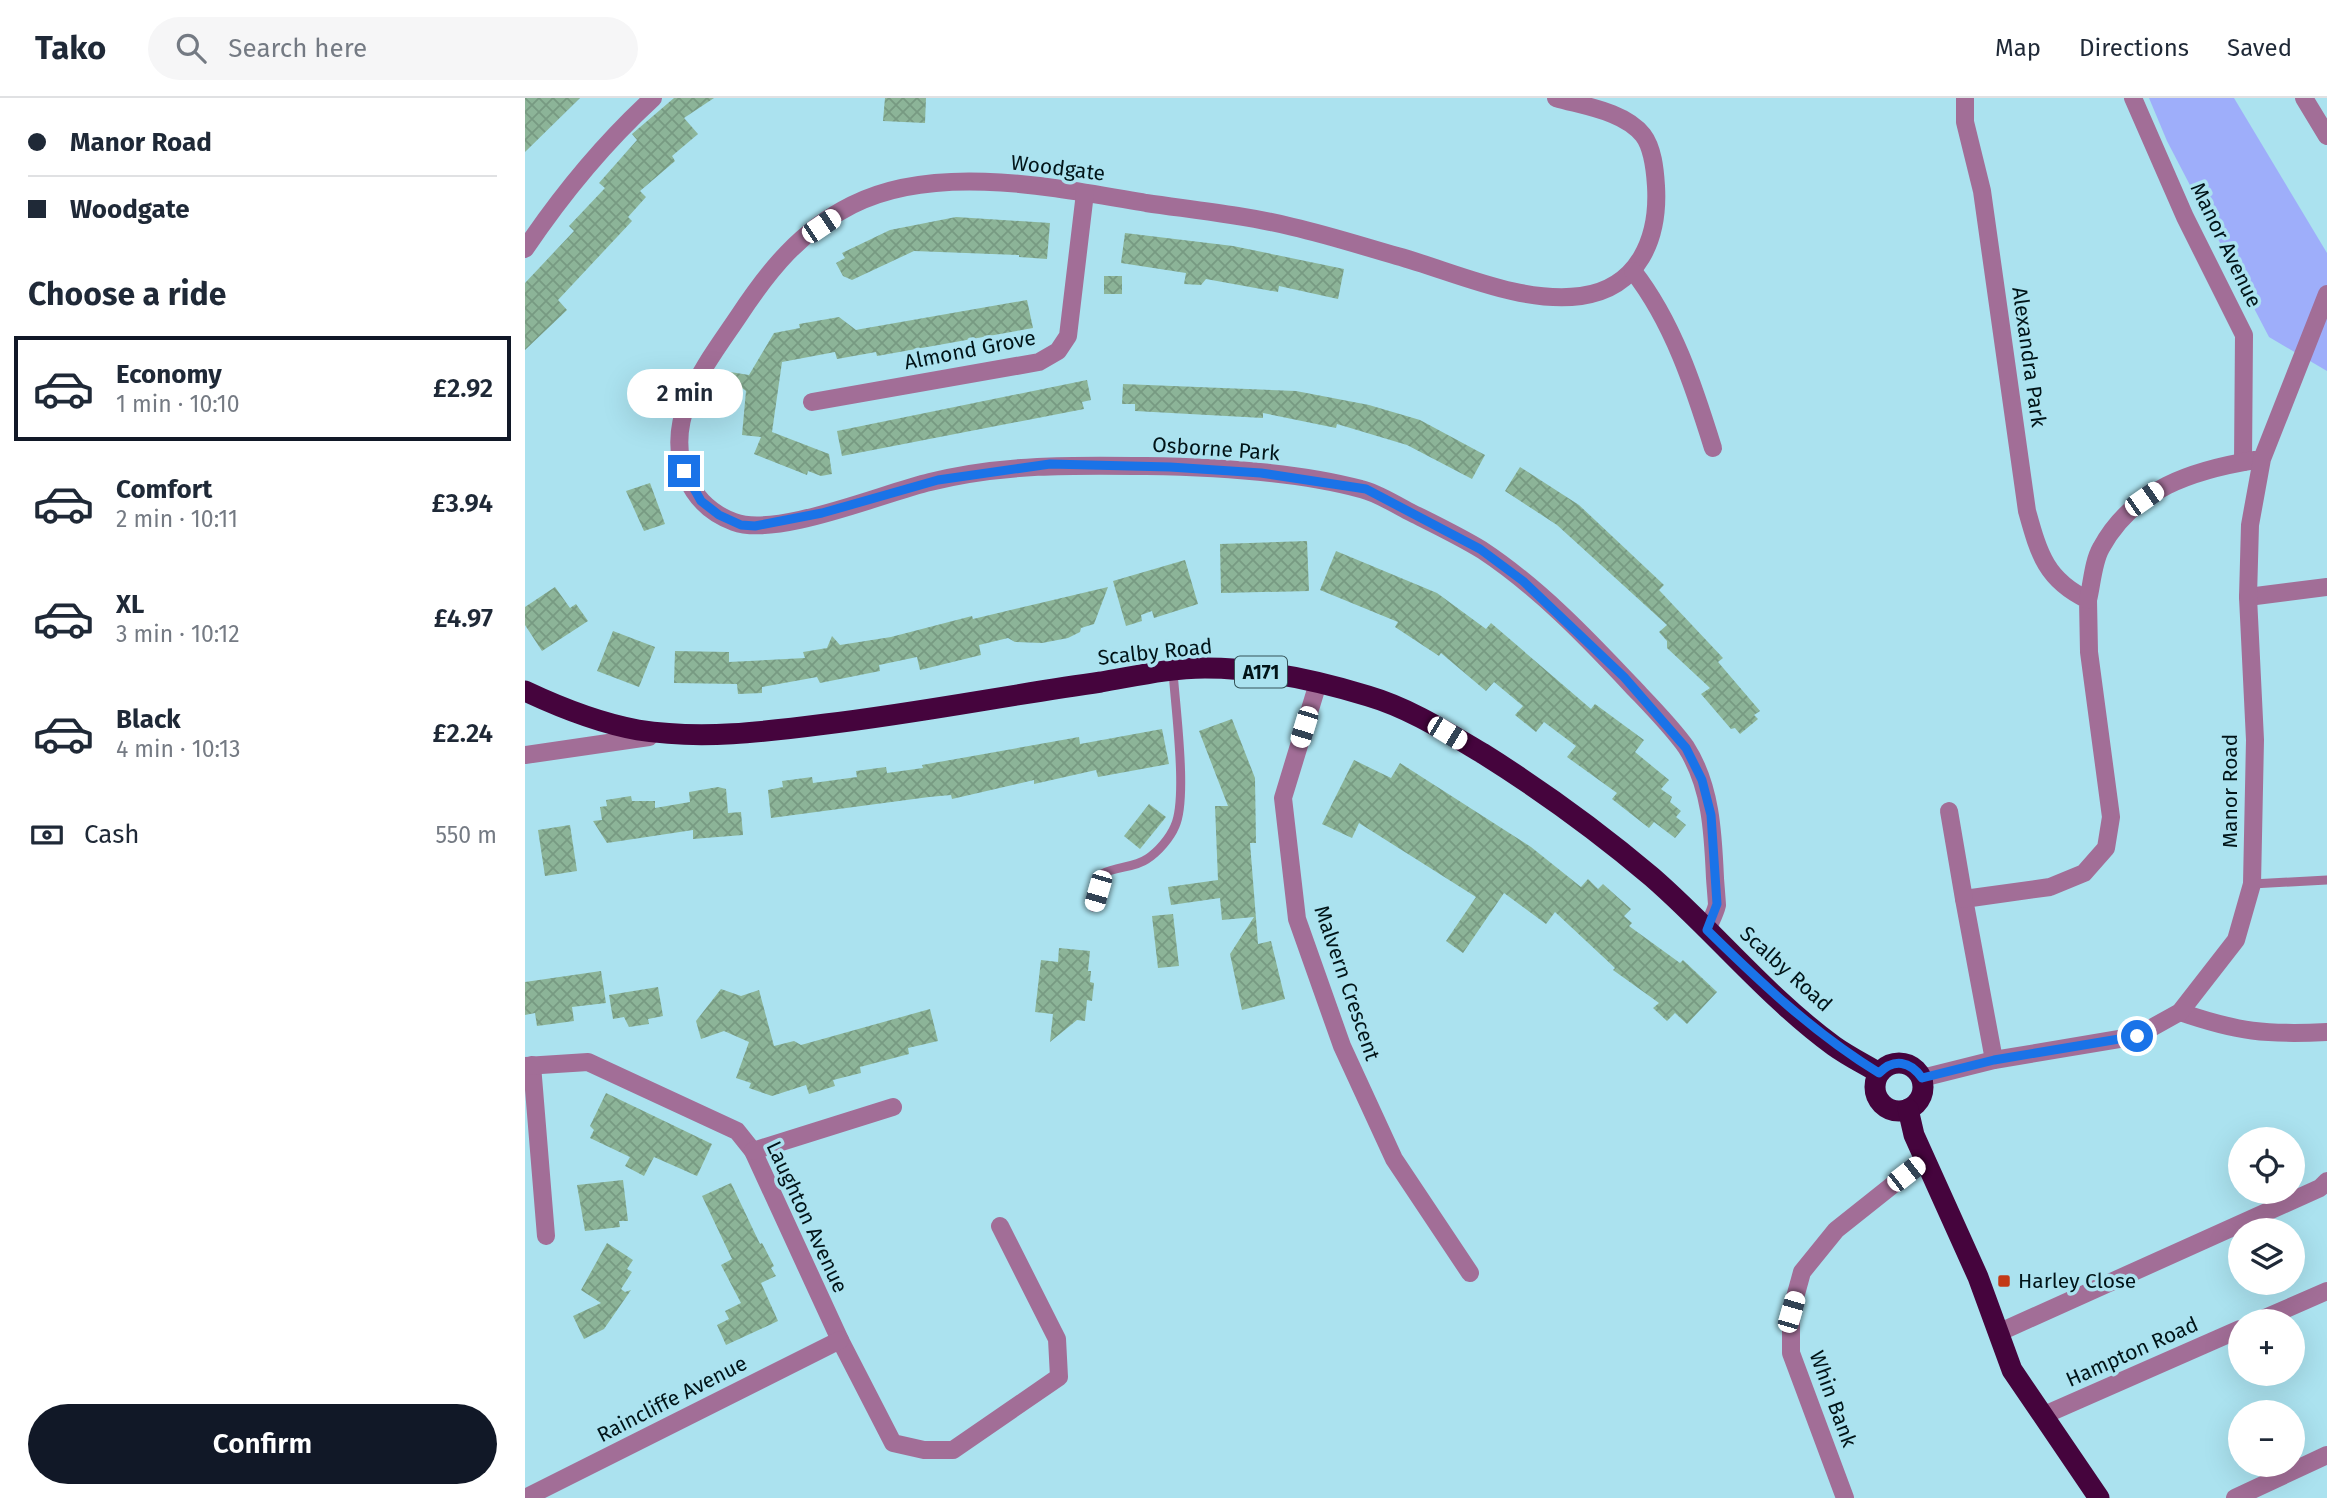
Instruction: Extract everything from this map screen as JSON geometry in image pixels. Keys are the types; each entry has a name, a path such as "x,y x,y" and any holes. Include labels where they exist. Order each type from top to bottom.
{"highway":[{"name":"Scalby Road","path":"525,691 560,707 600,720 639,730 681,734 757,734 893,717 1033,690 1173,670 1240,669 1318,683 1369,696 1413,713 1522,778 1652,878 1763,984 1834,1045 1879,1073"},
{"path":"1902,1063 1916,1069 1922,1078 1921,1096 1909,1109 1893,1110 1879,1100 1875,1084 1879,1073 1889,1065 1902,1063"},
{"path":"1909,1109 1914,1135 2000,1332 2013,1370 2099,1498"}],"street":[{"path":"525,249 562,197 622,127 653,98"},
{"path":"1556,98 1620,118 1644,135 1655,174 1657,210 1644,259 1633,271 1653,295 1664,319 1698,400 1713,448"},
{"name":"Alexandra Park","path":"1965,98 1965,122 1982,191 2027,511 2041,560 2067,590 2088,600"},
{"name":"Manor Avenue","path":"2133,98 2185,217 2244,335 2243,462"},
{"path":"2304,98 2327,135"},
{"name":"Woodgate","path":"719,515 701,501 684,471 680,454 680,423 708,362 775,262 805,237 853,204 911,185 976,182 1085,193 1287,225 1529,293 1563,297 1589,295 1613,285 1633,271"},
{"name":"Almond Grove","path":"812,402 1039,362 1053,356 1068,336 1085,193"},
{"name":"Manor Road","path":"1922,1078 1994,1060 2137,1036 2179,1012 2236,940 2252,884 2255,740 2248,597 2250,525 2262,459 2327,294"},
{"path":"1963,899 2050,887 2084,873 2106,848 2111,817 2088,652 2088,600 2099,550 2125,513 2163,486 2210,467 2262,459"},
{"name":"Osborne Park","path":"719,515 741,525 771,524 822,513 938,480 1050,464 1170,467 1261,473 1366,489 1480,549 1523,581 1574,626 1640,694 1686,748 1702,780 1711,815 1717,904 1707,930"},
{"path":"2248,597 2327,587"},
{"name":"Malvern Crescent","path":"1318,683 1283,798 1297,919 1342,1046 1394,1159 1470,1273"},
{"path":"525,755 601,741 681,734"},
{"path":"1949,811 1994,1060"},
{"path":"2179,1012 2224,1027 2270,1035 2327,1032"},
{"name":"Laughton Avenue","path":"529,1065 588,1062 737,1131 753,1150 840,1340 894,1443 924,1450 953,1450 1059,1377 1056,1339 1000,1226"},
{"path":"529,1065 546,1236"},
{"path":"753,1150 893,1107"},
{"name":"Whin Bank","path":"1845,1498 1791,1353 1791,1312 1802,1272 1836,1230 1924,1160"},
{"path":"2000,1332 2320,1188 2327,1181"},
{"path":"2286,1309 2327,1292"},
{"name":"Hampton Road","path":"2042,1416 2228,1334"},
{"name":"Raincliffe Avenue","path":"525,1498 840,1340"},
{"path":"2235,1498 2327,1455"}],"lane":[{"path":"1093,907 1102,874 1146,860 1175,826 1179,807 1179,766 1173,670"},
{"path":"2252,884 2327,880"}],"shaded area":[{"path":"2149,98 2234,98 2327,253 2327,371 2269,337 2167,141"}],"building":[{"path":"525,98 580,98 525,152"},
{"path":"674,98 714,98 684,118 698,134 672,156 675,161 640,191 646,197 628,217 632,221 558,300 567,310 525,350 525,283 574,231 569,226 605,188 599,183 637,140 632,134"},
{"path":"885,98 926,98 925,123 883,121"},
{"path":"956,217 1050,223 1047,259 1019,255 914,251 852,280 843,276 836,263 845,258 842,253 890,230"},
{"path":"1125,233 1233,246 1344,269 1338,299 1279,286 1278,292 1206,279 1201,285 1184,284 1186,273 1121,263"},
{"path":"1104,276 1122,276 1122,294 1104,294"},
{"path":"1027,300 1033,328 877,356 876,352 837,359 835,352 782,362 772,432 829,454 832,474 821,476 808,471 807,475 754,454 761,437 742,435 746,391 718,370 749,375 774,333 800,328 799,324 839,317 856,330"},
{"path":"1087,380 1091,400 1082,402 1084,409 842,456 837,431"},
{"path":"1123,384 1296,391 1369,405 1420,420 1485,455 1472,479 1407,445 1337,424 1336,428 1263,413 1263,418 1135,411 1135,404 1122,404"},
{"path":"1520,467 1579,505 1664,585 1659,590 1723,658 1718,662 1760,711 1754,715 1758,719 1740,734 1735,728 1731,729 1701,694 1710,688 1667,648 1667,641 1659,632 1667,625 1557,525 1505,491"},
{"path":"650,483 665,524 644,531 626,491"},
{"path":"1307,541 1309,591 1221,593 1220,544"},
{"path":"1336,551 1437,593 1486,629 1491,623 1591,709 1595,704 1644,740 1635,752 1669,780 1661,789 1672,797 1670,802 1681,811 1676,817 1686,825 1675,838 1654,822 1649,828 1612,799 1617,793 1567,757 1576,746 1544,722 1536,732 1515,715 1523,706 1494,682 1486,691 1441,653 1439,656 1395,627 1398,622 1320,590"},
{"path":"1185,560 1198,604 1154,618 1152,611 1141,615 1142,621 1126,626 1113,581"},
{"path":"555,587 570,608 576,604 588,621 542,651 525,625 525,607"},
{"path":"1108,587 1094,624 1081,628 1080,632 1068,638 1042,643 1015,642 1008,638 979,645 981,655 920,670 917,657 879,665 880,671 820,683 817,677 762,687 762,693 738,694 737,684 674,683 675,651 729,652 729,662 805,658 803,652 827,648 832,636 840,645 891,637 972,616 973,619"},
{"path":"613,631 655,647 639,687 597,671"},
{"path":"1232,719 1255,778 1256,843 1250,843 1258,944 1271,941 1285,999 1242,1010 1230,954 1254,917 1222,920 1220,898 1171,905 1168,887 1218,880 1215,806 1228,806 1199,731"},
{"path":"1162,729 1169,764 1098,777 1096,770 1034,784 1034,780 952,799 951,795 929,797 771,818 768,790 783,787 782,781 812,777 813,783 857,777 856,771 886,767 887,773 1079,737 1080,744"},
{"path":"1354,760 1391,778 1400,763 1531,847 1581,887 1588,879 1598,889 1603,884 1631,909 1624,916 1632,923 1629,926 1680,963 1683,960 1717,992 1687,1024 1675,1013 1667,1021 1653,1008 1659,1003 1613,970 1615,968 1555,912 1546,924 1504,893 1463,953 1446,941 1476,897 1359,823 1352,838 1322,824"},
{"path":"718,787 726,789 728,813 741,812 743,835 693,839 693,830 607,843 593,821 602,820 600,807 607,806 606,800 631,796 632,801 655,801 655,808 690,802 689,792"},
{"path":"1149,804 1166,817 1140,849 1124,836"},
{"path":"570,825 577,871 545,876 538,830"},
{"path":"1173,914 1179,966 1158,968 1152,916"},
{"path":"1059,948 1090,951 1088,971 1091,971 1090,982 1094,983 1092,1001 1087,1000 1085,1021 1077,1020 1050,1042 1053,1014 1035,1012 1041,960 1058,962"},
{"path":"601,971 606,1003 572,1007 574,1021 537,1026 535,1013 525,1015 525,982"},
{"path":"658,987 663,1016 648,1019 649,1024 629,1027 624,1017 613,1019 609,995"},
{"path":"721,989 741,996 759,990 774,1046 794,1041 801,1045 930,1009 938,1041 908,1048 909,1054 860,1067 861,1073 833,1080 835,1086 809,1094 806,1085 772,1096 749,1088 751,1083 736,1078 749,1042 724,1031 701,1039 696,1021"},
{"path":"606,1093 712,1144 697,1176 654,1157 644,1176 625,1166 630,1157 590,1138 594,1130 590,1126"},
{"path":"623,1180 628,1221 619,1221 620,1227 585,1231 577,1185"},
{"path":"731,1183 760,1244 762,1243 774,1266 771,1268 776,1276 761,1283 778,1321 726,1345 717,1325 729,1319 725,1311 741,1303 721,1265 732,1259 702,1196"},
{"path":"607,1243 633,1260 627,1269 632,1272 621,1289 625,1292 631,1290 604,1329 584,1339 573,1316 601,1303 581,1290"}],"place":[{"name":"Harley Close","path":"2004,1281"}],"route":[{"path":"684,471 701,501 719,515 741,525 755,526 822,513 938,480 1050,464 1170,467 1261,473 1366,489 1480,549 1523,581 1574,626 1624,677 1686,748 1702,780 1711,815 1717,904 1707,930 1763,984 1834,1045 1879,1073 1889,1065 1902,1063 1916,1069 1922,1078 1929,1074 1994,1060 2137,1036"}]}
